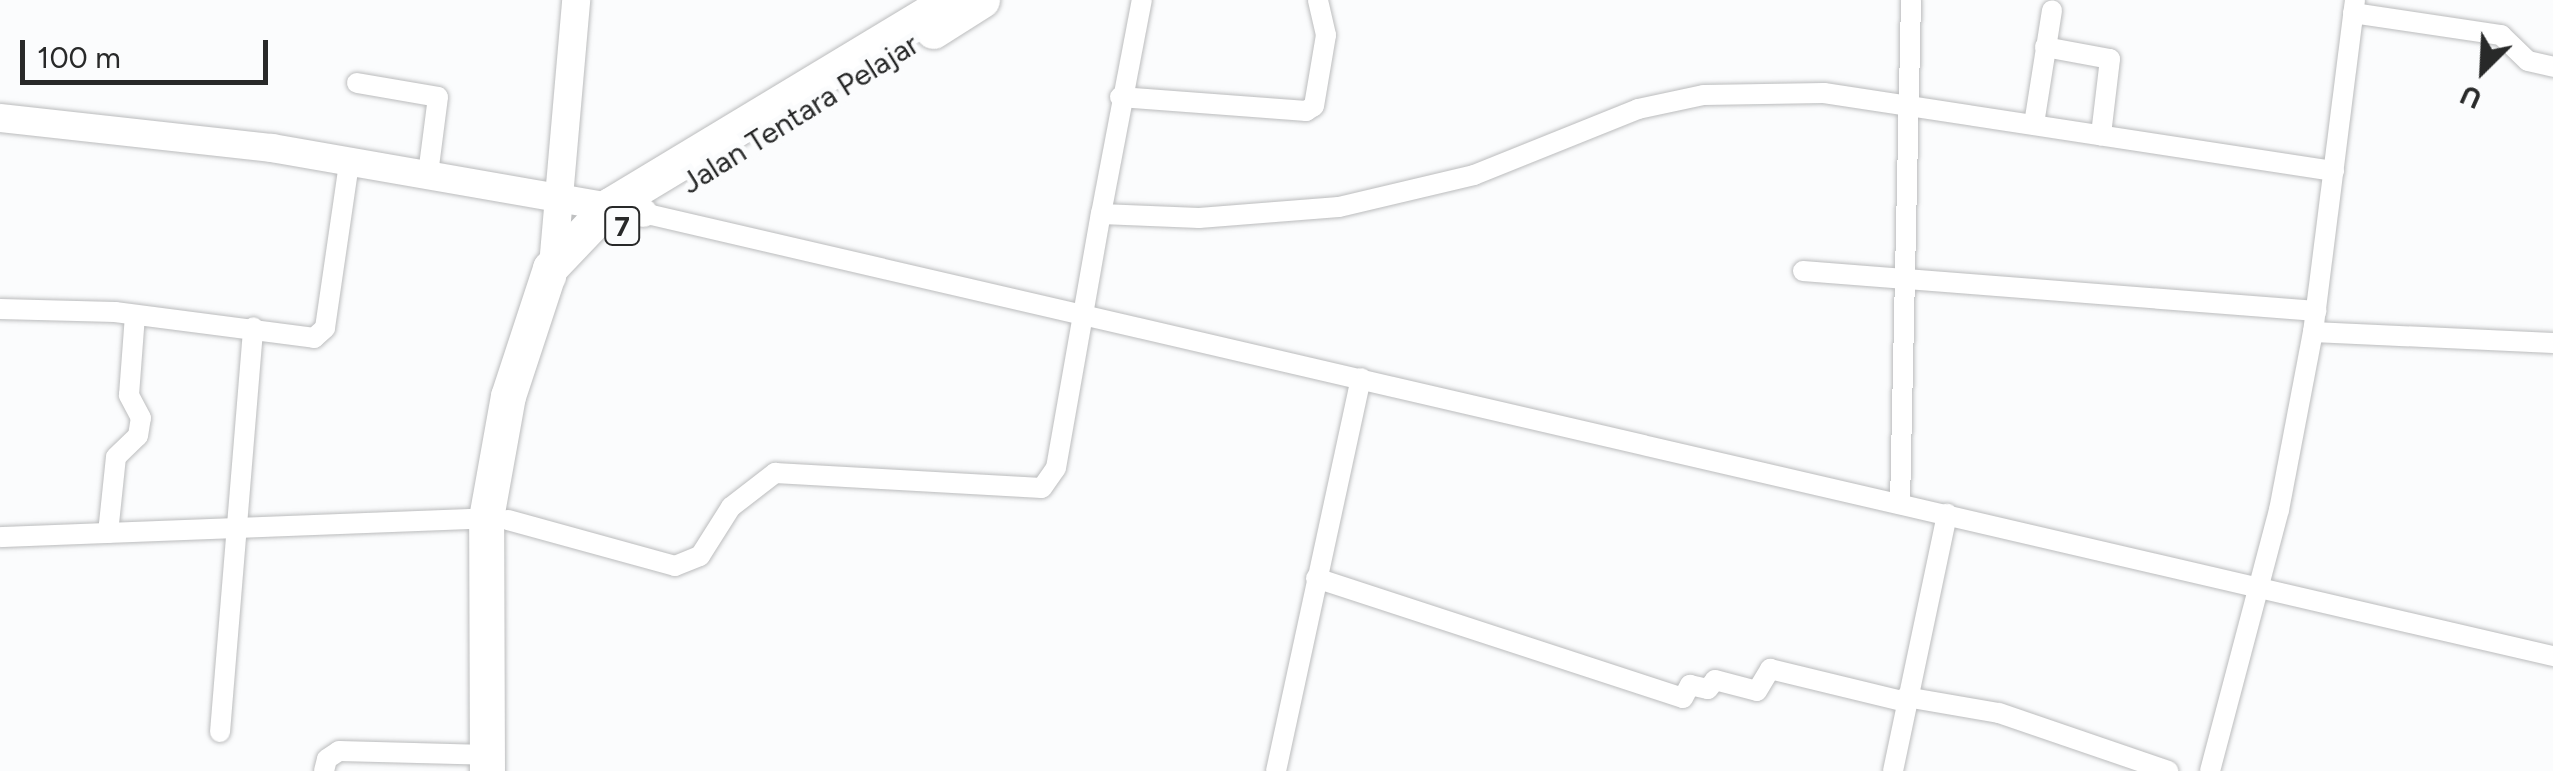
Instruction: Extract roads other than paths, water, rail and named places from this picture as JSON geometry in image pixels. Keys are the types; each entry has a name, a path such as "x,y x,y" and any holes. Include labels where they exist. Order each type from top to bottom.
{"highway":[{"name":"Jalan Tentara Pelajar","path":"487,763 490,614 508,396 555,280 627,209 950,0"},
{"name":"Jalan Tentara Pelajar","path":"627,209 982,0"}],"street":[{"path":"555,280 558,196 576,0"},
{"path":"0,538 497,519 684,566 700,556 731,507 774,473 1042,488 1056,468 1080,312 1142,0"},
{"path":"1120,97 1306,111 1314,106 1326,35 1318,0"},
{"path":"1900,504 1913,104 1911,0"},
{"path":"2210,771 2260,584 2315,322 2354,6 2501,35 2528,61 2553,67"},
{"path":"2034,124 2052,10"},
{"path":"2045,47 2110,59 2102,135"},
{"path":"357,83 438,96 428,174"},
{"path":"1101,214 1199,218 1339,207 1474,175 1638,109 1704,95 1824,93 2334,171"},
{"path":"0,118 272,148 627,209 2260,584 2553,656"},
{"path":"0,309 135,315 321,336 349,164"},
{"path":"1803,271 1908,277 2315,322 2553,343"},
{"path":"108,533 116,456 136,439 142,418 129,396 135,315"},
{"path":"220,732 254,327"},
{"path":"1276,771 1361,378"},
{"path":"1893,771 1947,514"},
{"path":"1316,578 1683,698 1691,684 1708,689 1715,680 1757,691 1770,669 1906,700 1999,713 2168,771"},
{"path":"324,771 339,751 487,763"}]}
